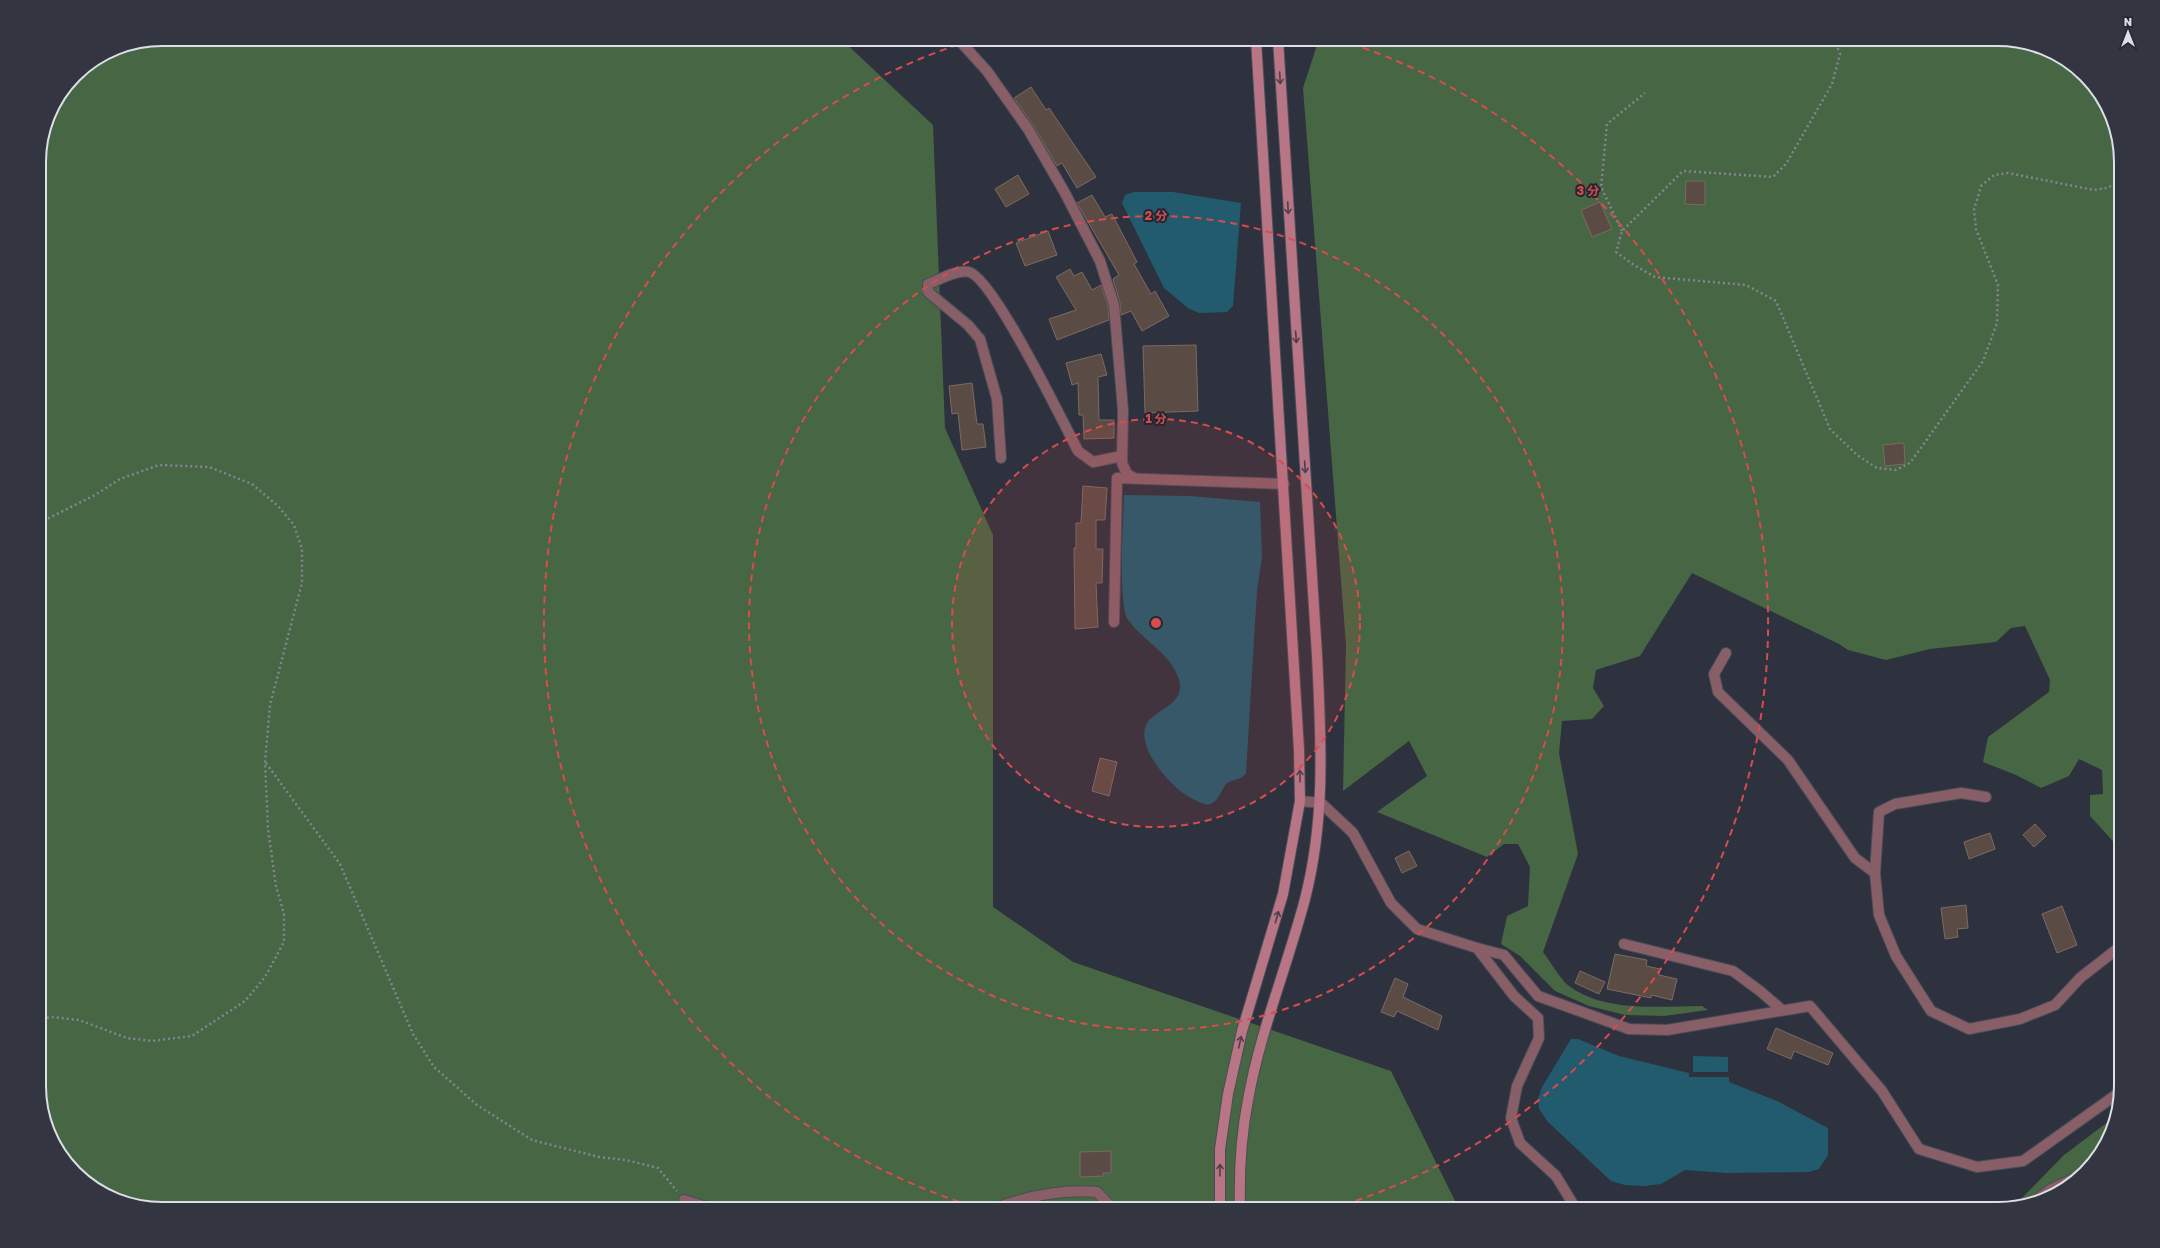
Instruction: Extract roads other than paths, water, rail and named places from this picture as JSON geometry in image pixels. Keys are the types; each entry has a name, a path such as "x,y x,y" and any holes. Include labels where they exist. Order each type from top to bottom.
{"street":[{"path":"964,46 987,71 1028,129 1065,193 1100,261 1114,305 1123,410 1122,456 1124,469 1134,478"},
{"path":"1220,1202 1220,1149 1228,1094 1242,1031 1283,894 1300,801 1300,750 1256,46"},
{"path":"1240,1202 1241,1151 1248,1100 1264,1032 1305,899 1316,843 1321,803 1321,747 1317,656 1278,46"},
{"path":"1001,458 997,399 980,340 968,325 928,292 928,284 956,274 968,272 977,276 992,296 1015,333 1078,451 1093,462 1122,456"},
{"path":"1114,622 1117,478 1284,484"},
{"path":"1726,653 1714,674 1718,692 1788,760 1855,858 1875,874"},
{"path":"1986,797 1961,793 1895,804 1879,812 1875,874 1879,915 1896,956 1931,1011 1969,1029 2020,1020 2055,1005 2080,978 2114,951"},
{"path":"1300,801 1321,803 1353,832 1391,903 1417,928 1477,948 1504,955 1538,996 1629,1029 1667,1030 1810,1006 1882,1091 1918,1148 1977,1167 2023,1161 2113,1097"},
{"path":"1624,944 1733,972 1760,991 1782,1010"},
{"path":"1477,948 1514,996 1538,1018 1539,1038 1517,1086 1511,1118 1520,1143 1556,1176 1572,1202"},
{"path":"2048,1191 2058,1185"},
{"path":"1012,1202 1078,1191 1097,1192 1106,1202"},
{"path":"684,1200 691,1202"}],"water":[{"path":"1134,192 1173,192 1241,203 1233,306 1227,312 1199,313 1188,308 1164,288 1122,203 1125,195"},
{"path":"1124,495 1190,496 1260,502 1262,557 1257,590 1246,773 1244,776 1226,784 1218,798 1211,804 1202,803 1181,792 1156,765 1146,743 1144,732 1147,723 1151,718 1174,701 1180,688 1176,672 1166,657 1133,626 1125,614 1122,572"},
{"path":"1571,1039 1578,1039 1619,1056 1689,1073 1689,1077 1729,1077 1729,1082 1777,1101 1828,1128 1828,1155 1819,1169 1809,1172 1727,1173 1685,1170 1661,1184 1644,1186 1625,1185 1611,1181 1548,1122 1539,1109 1538,1099 1542,1087"},
{"path":"1693,1056 1728,1057 1728,1072 1693,1072"}]}
